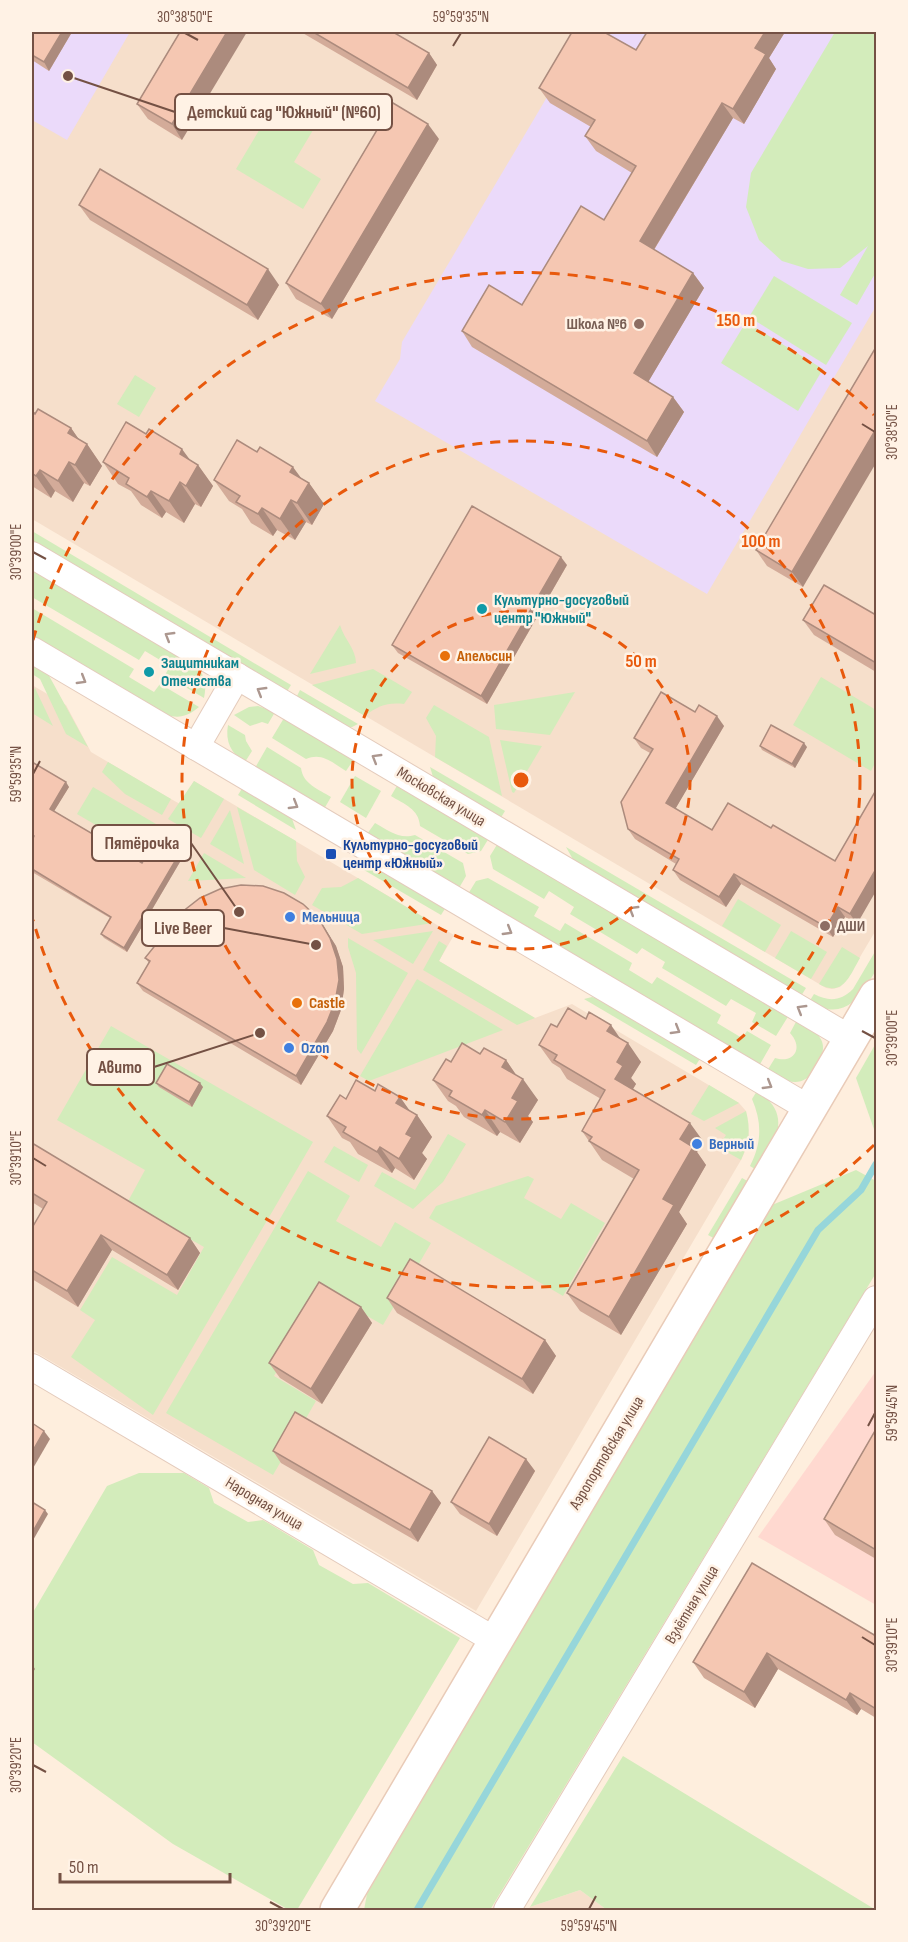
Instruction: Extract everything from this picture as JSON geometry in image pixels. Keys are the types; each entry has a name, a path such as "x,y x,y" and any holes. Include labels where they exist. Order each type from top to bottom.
{"street":[{"name":"Московская улица","path":"32,555 851,1039"},
{"path":"32,650 810,1109"},
{"path":"196,747 237,676"},
{"name":"Аэропортовская улица","path":"337,1911 876,996"},
{"name":"Взлётная улица","path":"507,1911 876,1299"},
{"name":"Народная улица","path":"32,1367 496,1641"}],"shaded area":[{"path":"32,32 876,32 876,930 840,987 826,988 32,519"},
{"path":"32,32 130,32 67,140 32,120"},
{"name":"Школа №6","path":"578,32 876,32 876,306 707,594 375,401 400,359 402,342 579,43"},
{"path":"32,685 66,705 91,752 180,804 194,781 454,935 439,961 535,1018 572,1004 739,1103 746,1111 749,1137 741,1160 476,1611 32,1350"},
{"path":"876,1371 876,1605 758,1537"},
{"path":"580,1890 607,1910 528,1910 530,1907"}],"green space":[{"path":"835,32 876,32 876,272 857,305 840,295 868,246 840,268 808,269 782,261 759,240 746,207 751,173"},
{"path":"279,97 319,120 294,162 321,179 303,209 236,169"},
{"path":"774,276 852,323 826,365 749,317"},
{"path":"746,322 823,369 798,411 721,363"},
{"path":"135,375 156,388 139,417 117,404"},
{"path":"32,531 291,685 286,693 32,542"},
{"path":"32,567 195,664 204,680 204,698 165,675 170,666 145,651 139,660 32,597"},
{"path":"32,608 134,669 129,677 154,692 160,684 199,707 182,716 164,714 32,636"},
{"path":"340,625 354,653 356,663 310,674"},
{"path":"32,663 47,672 88,747 66,734 40,679 32,674"},
{"path":"373,669 412,692 404,704 383,706 365,716 312,685"},
{"path":"821,677 876,710 876,761 871,771 793,725"},
{"path":"35,688 53,726 32,713 32,693"},
{"path":"300,690 358,724 344,727 296,698"},
{"path":"575,692 550,735 496,729 494,705"},
{"path":"434,705 489,737 502,796 435,757 436,736 426,718"},
{"path":"258,706 275,712 268,724 262,722 250,726 234,715 249,707"},
{"path":"284,718 354,759 346,771 322,758 306,759 272,738"},
{"path":"228,725 245,735 252,751 245,762 230,746 227,736"},
{"path":"500,740 542,746 514,793 512,792"},
{"path":"267,747 301,768 308,782 331,797 324,809 255,768"},
{"path":"108,762 171,799 162,815 125,794 102,772"},
{"path":"430,767 505,811 500,819 434,780"},
{"path":"355,776 381,791 366,818 340,802"},
{"path":"194,781 224,799 201,838 168,819"},
{"path":"398,784 489,838 481,851 468,854 420,826 414,811 391,796"},
{"path":"93,787 156,824 140,851 77,814"},
{"path":"243,787 291,816 296,830 238,795"},
{"path":"237,807 296,841 297,861 305,877 295,895 254,870"},
{"path":"230,810 244,864 210,844"},
{"path":"375,823 399,835 415,835 463,863 466,876 459,888 367,834"},
{"path":"498,843 789,1015 776,1036 752,1022 756,1013 731,999 726,1006 662,968 665,962 642,948 637,954 570,914 574,907 549,891 544,899 493,869 490,856"},
{"path":"566,847 806,988 801,996 575,863"},
{"path":"204,853 246,878 188,881"},
{"path":"381,869 446,907 441,915 364,870"},
{"path":"358,878 433,923 362,934 312,905 322,888 341,887"},
{"path":"488,878 539,907 534,916 560,931 565,923 632,963 629,970 652,984 657,977 721,1015 717,1023 742,1038 747,1031 771,1045 759,1066 468,894 476,881"},
{"path":"738,899 781,925 765,952 722,926"},
{"path":"433,931 413,964 373,940"},
{"path":"791,931 827,952 811,979 775,958"},
{"path":"348,938 408,973 361,1054 357,1049 356,973 348,947"},
{"path":"439,941 447,946 439,961 535,1018 517,1025 423,970"},
{"path":"842,947 860,958 845,983 834,988 827,988 819,984"},
{"path":"876,950 875,972 851,1004 828,1009 809,1002 814,994 835,999 848,993 853,989"},
{"path":"417,979 503,1030 369,1081 360,1076"},
{"path":"592,997 603,1000 701,1057 696,1065 584,999"},
{"path":"797,1020 818,1034 823,1045 823,1052 811,1075 799,1082 793,1082 767,1071 775,1058 787,1059 795,1053 796,1044 790,1033"},
{"path":"111,1026 313,1142 153,1415 71,1357 95,1320 80,1310 112,1257 177,1295 204,1247 127,1203 145,1170 57,1120"},
{"path":"876,1043 876,1135 856,1078"},
{"path":"709,1085 739,1103 704,1121 691,1114"},
{"path":"757,1091 775,1109 778,1119 775,1139 758,1171 750,1166 759,1141 758,1116 752,1099"},
{"path":"746,1111 748,1136 741,1160 718,1147 726,1135 715,1128"},
{"path":"448,1134 466,1144 443,1182 413,1209 374,1186 382,1172 415,1190"},
{"path":"334,1146 368,1165 359,1182 324,1162"},
{"path":"856,1170 876,1181 876,1273 490,1910 364,1910 367,1894 772,1205"},
{"path":"308,1171 350,1196 336,1221 381,1247 395,1222 431,1243 383,1325 323,1291 274,1376 316,1401 273,1475 166,1413"},
{"path":"528,1176 534,1179 524,1198 561,1219 571,1203 605,1223 563,1296 429,1218 436,1206"},
{"path":"742,1178 751,1183 717,1240 708,1235"},
{"path":"139,1473 184,1473 209,1488 214,1503 248,1522 263,1520 313,1550 319,1565 353,1584 368,1583 460,1638 297,1910 289,1910 173,1844 32,1742 32,1614 107,1486"},
{"path":"623,1756 876,1910 607,1910 580,1890 530,1907"}],"building":[{"path":"32,32 62,32 44,62 32,55"},
{"path":"180,32 227,32 172,124 137,104"},
{"path":"313,32 393,32 429,53 408,88"},
{"path":"572,32 604,32 636,50 647,32 765,32 755,48 766,54 733,109 722,103 640,241 693,273 634,373 673,397 647,441 462,331 489,285 522,305 581,206 604,220 636,166 585,136 595,120 539,88"},
{"path":"393,103 428,124 321,304 286,283"},
{"path":"100,169 268,269 247,305 79,205"},
{"path":"876,347 876,429 792,572 756,550"},
{"path":"38,409 71,428 68,433 87,444 75,465 69,462 58,481 40,470 36,476 32,473 32,411 35,414"},
{"path":"126,422 146,434 149,429 182,449 180,454 198,465 186,486 180,482 169,501 151,491 147,497 126,484 129,478 103,462"},
{"path":"237,440 257,452 260,447 293,467 290,472 309,483 297,503 291,500 280,519 262,508 258,514 236,502 240,496 214,480"},
{"name":"Культурно-досуговый центр \"Южный\"","path":"472,506 561,557 481,696 392,645"},
{"path":"824,585 876,615 876,663 803,620"},
{"path":"661,692 695,712 699,705 717,716 666,803 712,830 728,803 771,828 773,825 835,861 876,790 876,869 850,914 838,907 826,927 734,874 719,897 673,870 679,859 628,829 621,802 653,749 634,738"},
{"path":"771,725 804,743 792,764 760,746"},
{"path":"32,762 66,782 50,809 142,863 161,832 184,846 124,948 101,934 111,917 32,869 34,836 32,834"},
{"path":"241,885 263,886 284,893 303,904 319,919 330,938 337,959 339,980 335,1002 327,1022 296,1076 137,983 150,961 145,958 182,912 200,898 220,889"},
{"path":"568,1008 586,1019 589,1012 611,1025 607,1031 628,1043 617,1062 623,1066 615,1079 690,1123 680,1139 693,1147 663,1199 674,1205 609,1317 567,1293 639,1170 589,1141 592,1137 582,1131 605,1090 554,1060 557,1055 539,1045 551,1024 557,1027"},
{"path":"462,1043 480,1054 484,1048 506,1060 502,1067 523,1079 512,1098 518,1101 505,1122 485,1110 482,1115 449,1096 452,1091 433,1080 446,1059 451,1062"},
{"path":"167,1064 200,1083 189,1102 156,1083"},
{"path":"356,1080 375,1091 378,1084 400,1097 396,1103 417,1115 406,1134 412,1137 399,1159 380,1147 377,1152 343,1132 346,1127 327,1116 340,1095 346,1099"},
{"path":"32,1143 190,1238 167,1275 101,1235 67,1291 32,1270 32,1228 47,1202 32,1193"},
{"path":"410,1259 545,1340 522,1379 387,1298"},
{"path":"319,1282 361,1307 311,1389 269,1363"},
{"path":"295,1412 432,1491 410,1530 273,1451"},
{"path":"32,1423 44,1431 32,1452"},
{"path":"876,1429 876,1550 824,1519"},
{"path":"489,1437 526,1459 489,1524 451,1502"},
{"path":"32,1502 45,1510 32,1533"},
{"path":"752,1563 876,1636 876,1709 850,1693 846,1700 767,1653 744,1692 693,1662"}],"waterway":[{"path":"417,1910 818,1230 861,1190 876,1164"}],"place":[{"name":"Детский сад \"Южный\" (№60)","path":"68,76"},
{"name":"Школа №6","path":"639,324"},
{"name":"Культурно-досуговый центр \"Южный\"","path":"482,609"},
{"name":"Апельсин","path":"445,656"},
{"name":"Защитникам Отечества","path":"149,672"},
{"name":"Культурно-досуговый центр «Южный»","path":"331,854"},
{"name":"Пятёрочка","path":"239,912"},
{"name":"Мельница","path":"290,917"},
{"name":"ДШИ","path":"825,926"},
{"name":"Live Beer","path":"316,945"},
{"name":"Castle","path":"297,1003"},
{"name":"Авито","path":"260,1033"},
{"name":"Ozon","path":"289,1048"},
{"name":"Верный","path":"697,1144"}]}
